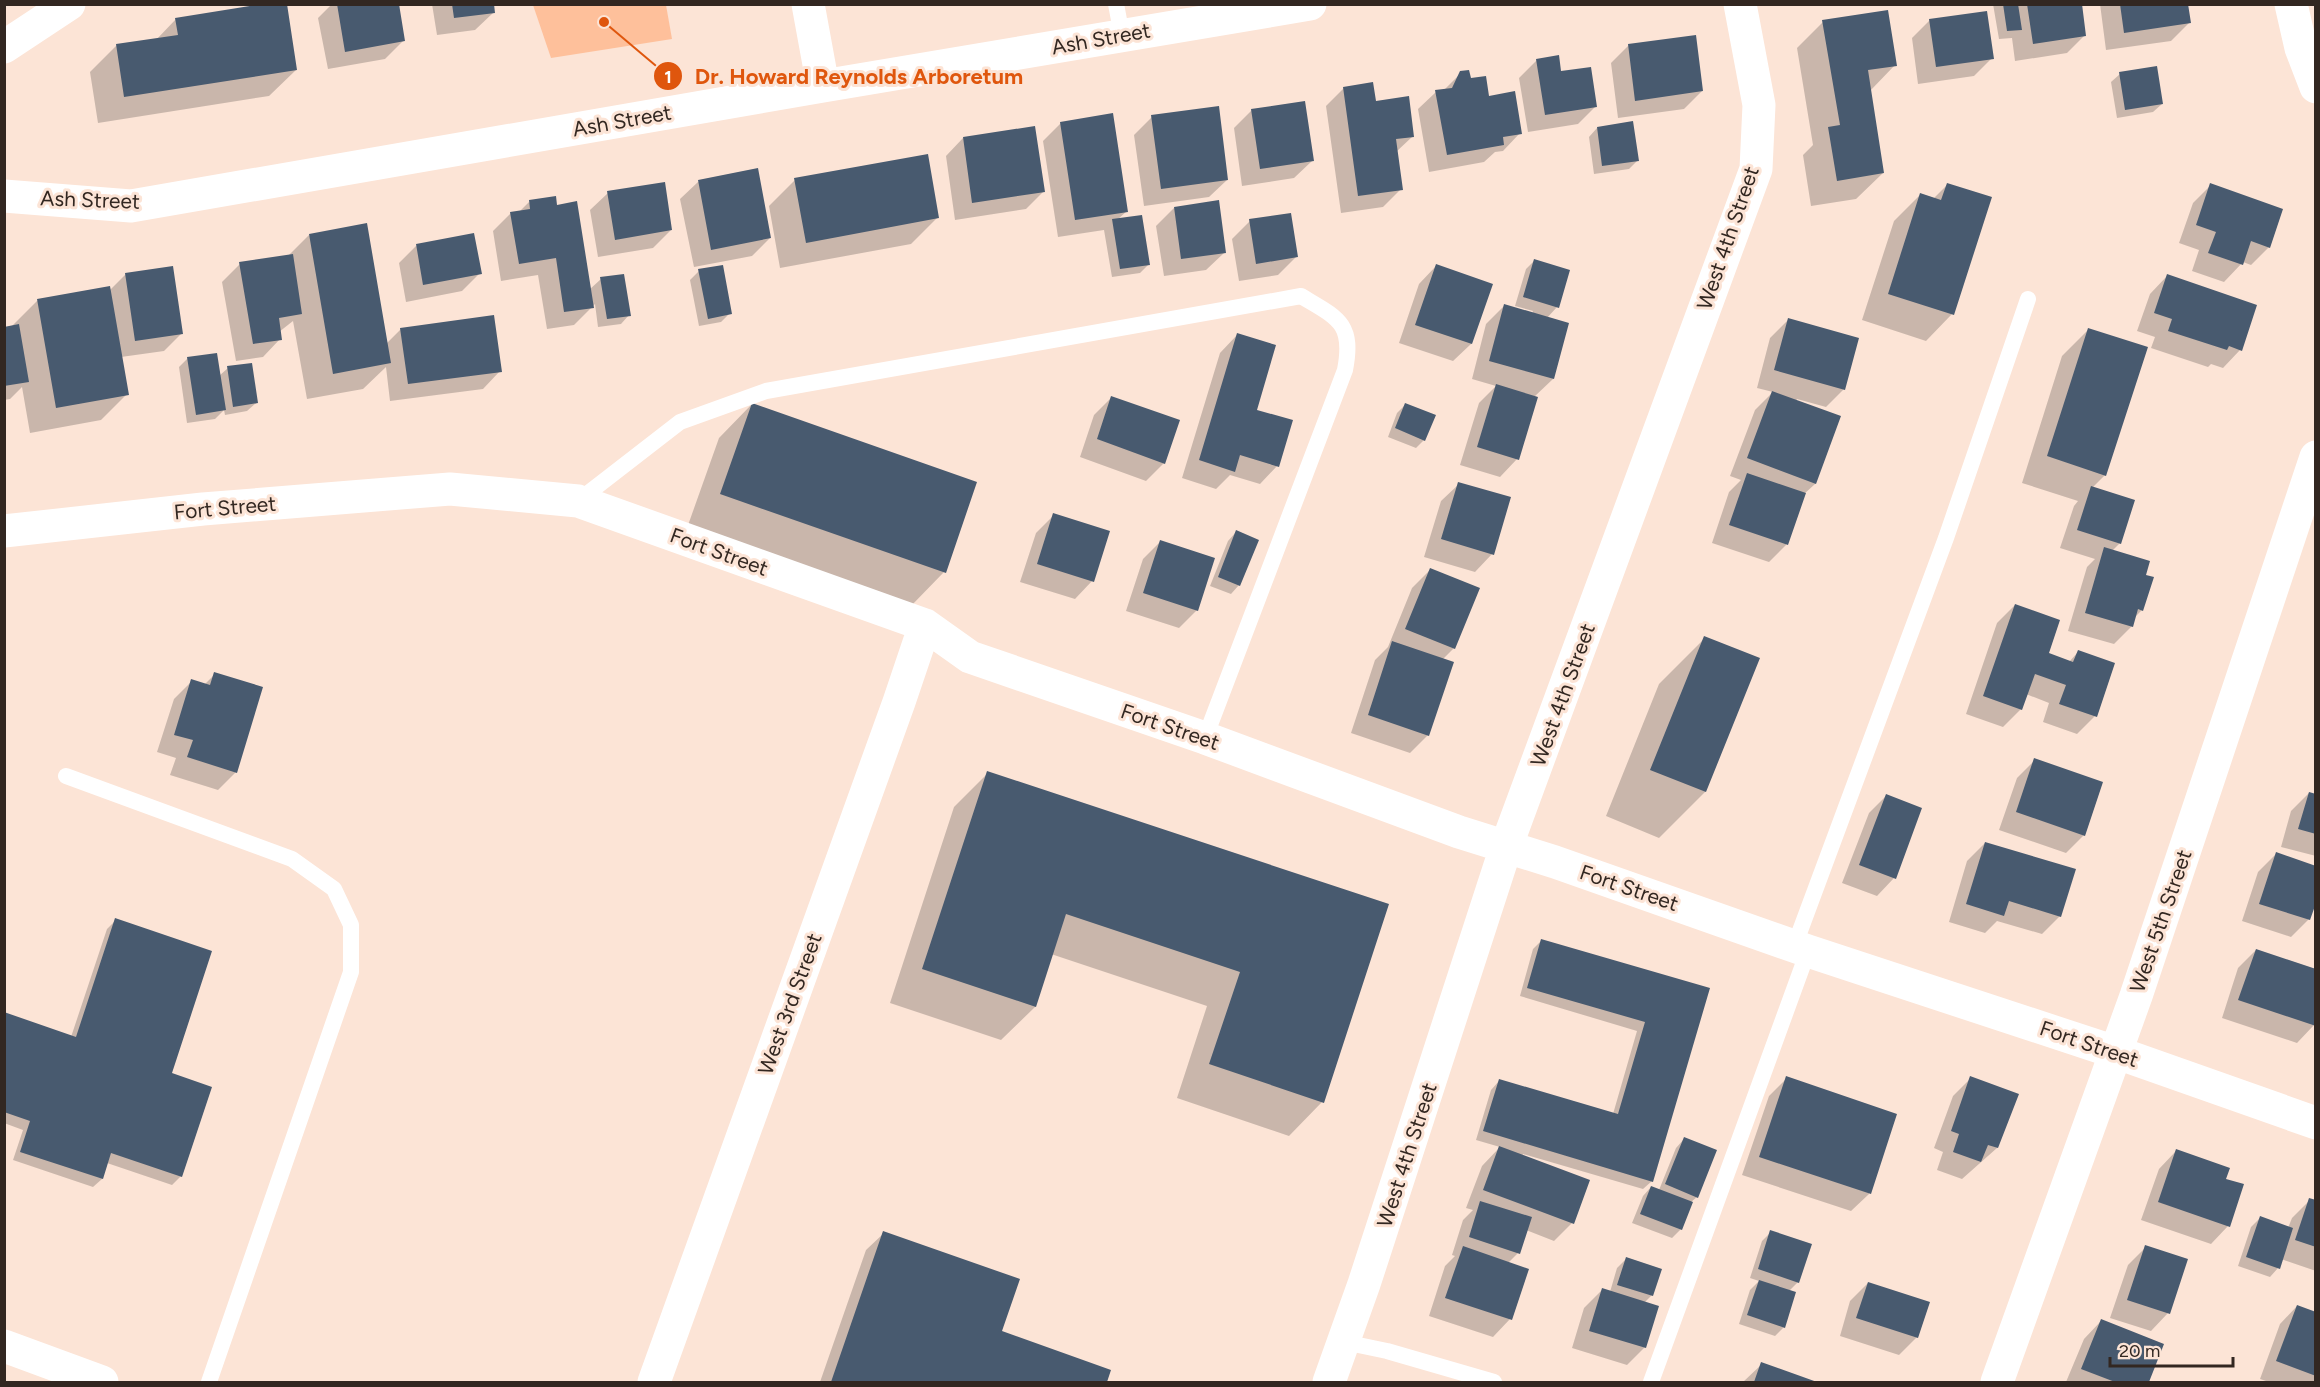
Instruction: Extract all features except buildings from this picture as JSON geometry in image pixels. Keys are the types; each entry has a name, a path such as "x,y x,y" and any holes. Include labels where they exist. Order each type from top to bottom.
{"street":[{"path":"4,47 69,4"},
{"path":"808,4 823,86"},
{"name":"Ash Street","path":"4,196 131,206 1310,4"},
{"name":"West 4th Street","path":"1329,1383 1506,847 1756,169 1759,105 1740,4"},
{"path":"2291,4 2301,48 2316,87"},
{"name":"West 5th Street","path":"1997,1383 2136,996 2316,457"},
{"name":"Fort Street","path":"4,531 203,509 450,489 578,501 925,626 970,657 1205,738 1506,847 1555,862 1801,949 2115,1052 2316,1123"},
{"name":"West 3rd Street","path":"654,1383 925,626"},
{"path":"4,1346 102,1383"}],"lane":[{"path":"1116,4 1122,36"},
{"path":"578,501 680,422 766,391 1301,296 1330,313 1344,326 1349,352 1345,370 1205,738"},
{"path":"1651,1383 2028,299"},
{"path":"66,776 292,859 334,889 351,925 351,972 209,1383"},
{"path":"1344,1342 1387,1351 1494,1383"}],"shaded area":[{"path":"533,5 666,5 672,39 551,58"}],"place":[{"name":"Dr. Howard Reynolds Arboretum","path":"604,22"}]}
